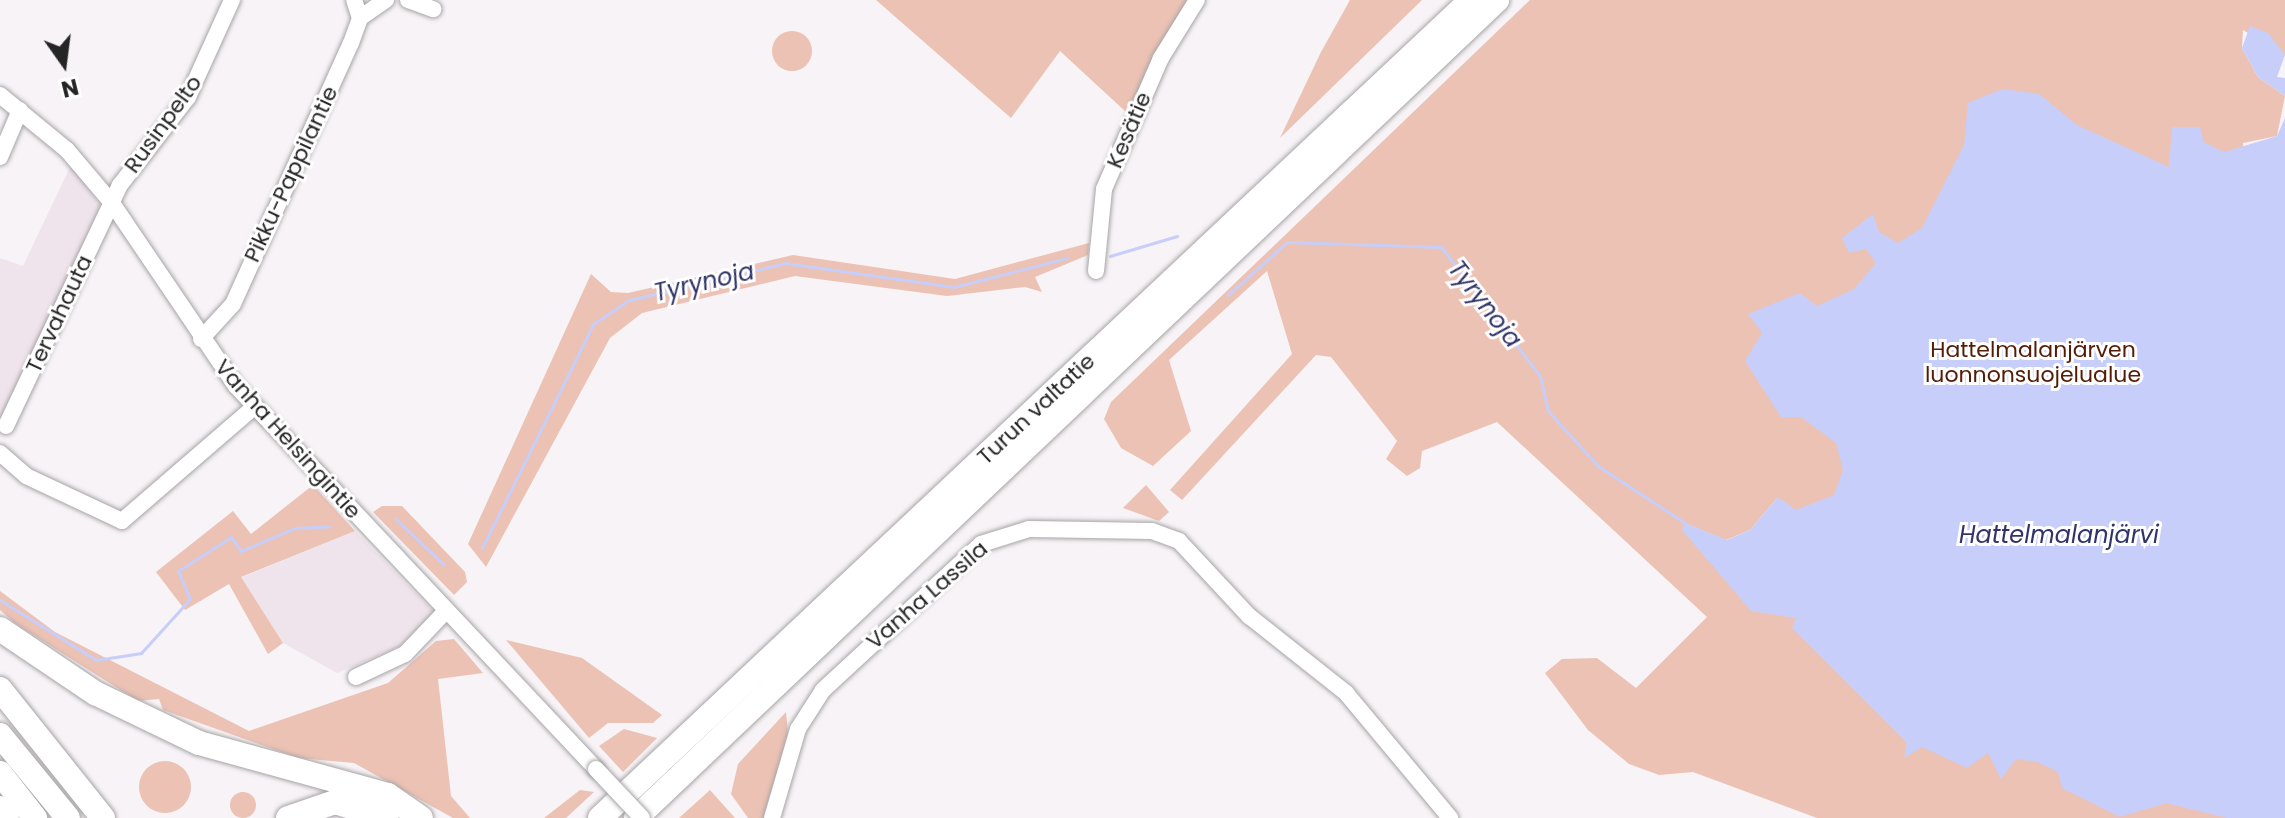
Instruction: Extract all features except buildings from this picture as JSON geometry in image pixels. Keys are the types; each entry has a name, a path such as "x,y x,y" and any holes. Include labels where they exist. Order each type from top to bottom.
{"highway":[{"name":"Turun valtatie","path":"600,818 1471,0"},
{"name":"Turun valtatie","path":"639,818 1497,0"},
{"path":"0,629 95,693 199,743 388,795 421,818"},
{"path":"0,689 103,818"},
{"path":"0,735 68,818"},
{"path":"0,773 35,818"},
{"path":"288,818 335,802 387,818"},
{"path":"0,808 7,818"}],"street":[{"name":"Rusinpelto","path":"112,203 188,97 232,0"},
{"path":"354,0 360,18 386,0"},
{"path":"408,0 433,9"},
{"name":"Kesätie","path":"1096,271 1104,189 1161,58 1197,0"},
{"name":"Pikku-Pappilantie","path":"201,339 233,304 360,18"},
{"name":"Vanha Helsingintie","path":"0,95 20,110 112,203 201,339 254,407 639,818"},
{"path":"0,157 20,110"},
{"name":"Tervahauta","path":"6,426 112,203"},
{"path":"0,453 26,476 122,521 254,407"},
{"name":"Vanha Lassila","path":"772,818 798,729 823,690 981,544 1012,532 1058,529 1152,531 1179,541 1249,616 1346,693 1450,818"},
{"path":"356,677 405,654 446,611"}],"shaded area":[{"path":"71,165 102,208 0,432 0,258 23,266"},
{"path":"355,531 434,612 405,644 337,673 283,643 240,578"}],"green space":[{"path":"876,0 1192,0 1126,112 1060,51 1011,118"},
{"path":"1350,0 1422,0 1280,138 1321,52"},
{"name":"Hattelmalanjärven luonnonsuojelualue","path":"1530,0 2285,0 2285,55 2243,30 2242,48 2258,77 2285,96 2277,136 2243,143 2285,818 1817,818 1693,772 1659,775 1629,764 1588,730 1545,673 1562,659 1597,658 1636,688 1707,617 1497,422 1422,451 1420,468 1407,476 1386,459 1397,441 1331,357 1316,355 1182,500 1170,490 1292,354 1267,271 1169,360 1191,431 1153,466 1121,448 1104,419 1111,402","holes":["1777,498 1754,564 1685,523 1726,540 1750,530"]},
{"path":"792,31 806,37 812,51 806,65 792,71 778,65 772,51 778,37"},
{"path":"1089,243 1088,255 1035,277 1042,292 1025,287 947,296 795,276 642,313 610,338 486,567 468,544 591,274 611,292 628,293 793,255 955,279"},
{"path":"313,485 355,531 241,577 283,643 268,654 229,584 185,610 156,572 233,511 251,534"},
{"path":"1146,485 1169,512 1159,521 1123,508"},
{"path":"382,506 402,506 465,572 467,582 454,595 373,512"},
{"path":"0,591 55,632 249,731 388,683 436,641 454,639 483,673 438,679 451,796 470,818 453,818 354,763 298,758 163,710 159,699 138,701 16,624 0,610"},
{"path":"506,640 582,658 662,715 653,723 608,723 589,738"},
{"path":"786,712 788,733 765,818 748,818 731,794 738,764"},
{"path":"624,729 657,738 623,772 599,746"},
{"path":"165,761 183,769 191,787 183,805 165,813 147,805 139,787 147,769"},
{"path":"580,790 594,792 566,818 544,818"},
{"path":"710,790 735,818 679,818"},
{"path":"243,792 252,796 256,805 252,814 243,818 234,814 230,805 234,796"}],"water":[{"path":"2250,26 2268,33 2285,55 2277,77 2285,78 2285,96 2258,77 2242,48"},
{"name":"Hattelmalanjärvi","path":"2002,89 2039,94 2077,125 2169,167 2172,127 2200,127 2204,142 2224,152 2277,136 2285,118 2285,818 2227,818 2166,803 2120,817 2062,788 2058,772 2037,762 2016,759 2001,779 1988,753 1967,768 1922,747 1904,758 1907,743 1792,628 1796,618 1751,611 1682,530 1685,523 1727,540 1750,530 1778,497 1796,510 1834,495 1843,470 1836,443 1801,417 1781,417 1745,361 1762,333 1748,314 1800,293 1817,306 1854,289 1876,263 1866,249 1849,253 1842,238 1873,214 1879,232 1898,243 1922,228 1964,145 1968,103"}],"waterway":[{"path":"1110,256 1177,236"},
{"name":"Tyrynoja","path":"1228,295 1287,242 1441,247 1540,376 1548,411 1598,466 1685,523"},
{"name":"Tyrynoja","path":"482,548 593,324 629,300 785,263 954,287 1067,258"},
{"path":"396,519 444,565"},
{"name":"Tyrynoja","path":"0,600 96,660 141,653 190,599 178,571 231,537 241,551 295,528 330,526"}]}
